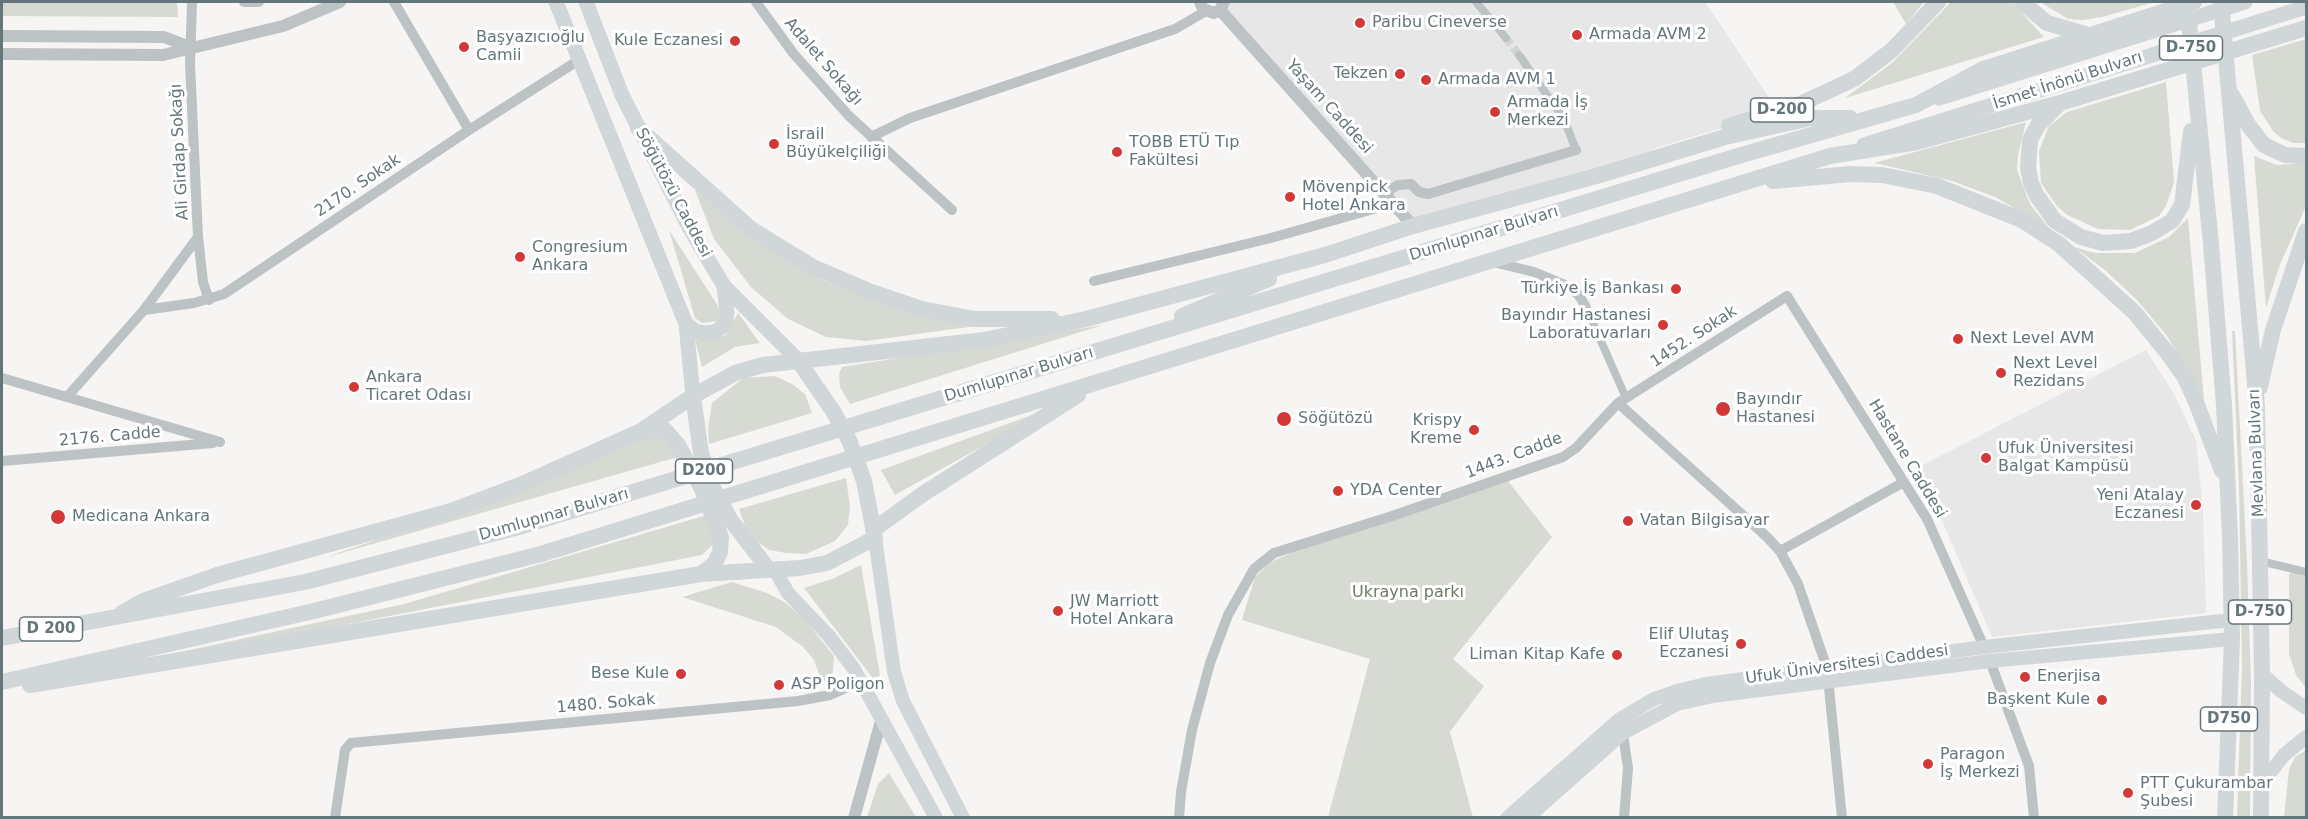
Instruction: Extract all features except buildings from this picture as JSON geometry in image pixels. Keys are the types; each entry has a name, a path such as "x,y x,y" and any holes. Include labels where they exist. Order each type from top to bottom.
{"highway":[{"name":"D-200","path":"1600,175 1656,148 1800,104 1835,89 1872,67 1891,51 1938,2"},
{"path":"2022,2 2047,23 2086,34"},
{"name":"D-750","path":"2187,2 2195,94"},
{"name":"Dumlupınar Bulvarı","path":"2,638 305,582 515,528 1916,105 1983,69 2086,34 2194,2"},
{"name":"Mevlana Bulvarı","path":"2221,2 2257,406 2262,674 2261,818"},
{"name":"Dumlupınar Bulvarı","path":"2,683 314,611 540,554 1830,156 1917,142 2060,104 2307,28"},
{"path":"2228,89 2249,126 2264,145 2286,154 2307,156"},
{"path":"2060,104 2042,120 2030,140 2028,168 2037,196 2055,221 2068,230 2103,243 2117,243 2152,233 2172,221 2182,205 2195,94"},
{"name":"Mevlana Bulvarı","path":"2195,94 2211,244 2224,405 2232,639 2225,818"},
{"path":"638,128 751,229 813,267 869,291 922,309 975,319 1086,319 1325,255 1413,226 1600,175 1725,137 1811,118 1872,118"},
{"path":"1736,184 1851,174 1882,175 1937,186 2022,220 2059,244 2092,271 2154,334 2184,376 2227,483"},
{"path":"2257,406 2273,330 2307,231"},
{"path":"1102,350 1325,255"},
{"name":"Dumlupınar Bulvarı","path":"108,618 143,601 217,575 451,511 520,484 641,431 693,396 735,373 797,359 893,352 973,342 1086,319"},
{"path":"797,359 833,411 849,440 864,481 874,534"},
{"name":"Dumlupınar Bulvarı","path":"2,683 28,686 701,574 772,570 827,563 874,534 923,494 1097,383"},
{"path":"693,396 701,453 711,484 730,519 772,570"},
{"path":"641,431 665,430 678,445 702,489 721,537 720,552 714,563 701,574"}],"main road":[{"name":"Söğütözü Caddesi","path":"556,2 686,324 693,396"},
{"name":"Söğütözü Caddesi","path":"586,2 607,61 638,128 690,229 724,286 797,359"},
{"name":"İsmet İnönü Bulvarı","path":"1916,105 2245,2"},
{"name":"İsmet İnönü Bulvarı","path":"1830,156 2307,7"},
{"path":"686,324 697,332 706,333 715,332 725,324 727,313 724,286"},
{"path":"874,534 894,672 903,701 963,818"},
{"path":"772,570 788,592 829,636 860,682 936,818"},
{"name":"Ufuk Üniversitesi Caddesi","path":"1527,818 1623,733 1677,704 1828,674 1984,647 2231,620"},
{"name":"Ufuk Üniversitesi Caddesi","path":"1507,818 1620,719 1654,699 1677,691 1706,684 2232,639"},
{"path":"1984,647 1990,661"},
{"path":"2262,674 2281,691 2307,708"},
{"path":"2262,783 2284,755 2307,738"}],"street":[{"name":"Ali Girdap Sokağı","path":"67,397 144,310 198,237 190,46 192,2"},
{"path":"244,2 260,2"},
{"path":"2,54 164,55 190,46 255,34 323,5 340,2"},
{"path":"394,2 469,130"},
{"name":"Adalet Sokağı","path":"756,2 793,53 871,137 952,210"},
{"path":"1476,2 1506,38"},
{"path":"871,137 910,118 1175,29 1203,6"},
{"name":"Yaşam Caddesi","path":"1203,6 1214,13 1222,6 1413,226"},
{"path":"2,36 164,37 190,46"},
{"path":"1095,281 1271,238 1370,210 1381,206 1386,196 1398,185 1411,184 1419,192 1428,194 1576,150 1564,119 1519,55"},
{"name":"2170. Sokak","path":"144,310 209,300 224,294 469,130 579,60"},
{"path":"198,237 203,282 209,300"},
{"path":"1490,261 1534,272 1563,284 1578,294 1586,308 1622,400 1780,551 1811,615 1828,674 1842,818"},
{"name":"1452. Sokak","path":"1622,400 1787,296"},
{"name":"Hastane Caddesi","path":"1787,296 1932,529 1984,647"},
{"path":"2,378 67,397"},
{"name":"2176. Cadde","path":"2,461 220,442 67,397"},
{"name":"1443. Cadde","path":"1179,818 1180,792 1192,730 1210,663 1228,615 1254,568 1274,553 1392,516 1563,457 1576,448 1622,400"},
{"path":"1780,551 1904,482"},
{"path":"2260,561 2307,572"},
{"path":"1990,661 2029,766 2034,818"},
{"name":"1480. Sokak","path":"335,818 345,750 351,743 798,701 830,694 860,682"},
{"path":"1620,719 1628,768 1624,818"},
{"path":"854,818 881,721"}],"shaded area":[{"path":"1224,2 1705,2 1778,111 1656,148 1600,175 1413,226 1222,7"},
{"path":"2146,350 2174,394 2196,441 2203,511 2206,613 1992,637 1919,467"}],"green space":[{"path":"2,2 177,2 178,17 2,16"},
{"path":"1893,2 1924,2 1906,24"},
{"path":"1951,2 2012,2 2044,37 1845,98 1893,62"},
{"path":"2040,2 2155,2 2083,20 2068,19"},
{"path":"2306,39 2306,143 2293,143 2281,138 2273,131 2260,111 2252,55"},
{"path":"2166,82 2174,182 2166,206 2159,216 2130,230 2098,229 2067,215 2057,206 2041,183 2039,151 2049,126 2067,112"},
{"path":"2026,122 2017,170 2030,204 2049,228 1995,197 1952,181 1874,163"},
{"path":"2254,156 2277,165 2306,163 2306,206 2279,267 2266,308"},
{"path":"695,190 733,220 820,279 885,305 946,321 991,324 866,341 826,337 788,319 751,287 714,239"},
{"path":"2188,218 2204,400 2167,336 2137,300 2105,270 2074,247 2095,253 2135,253 2169,237"},
{"path":"669,230 718,306 720,315 717,321 702,323 695,318"},
{"path":"738,313 760,343 735,347 702,367 695,340 715,339 725,335"},
{"path":"1103,325 850,404 840,387 839,374 842,367"},
{"path":"2232,331 2235,331 2247,562 2251,681 2250,818 2237,817 2242,666 2239,485"},
{"path":"775,376 792,384 805,394 812,413 709,444 708,428 712,403 743,378"},
{"path":"1051,408 895,495 881,470"},
{"path":"638,436 664,438 678,457 320,559 500,498"},
{"path":"846,478 850,506 848,525 835,541 806,554 786,553 769,550 749,536 739,509"},
{"name":"Ukrayna parkı","path":"1508,481 1552,537 1453,659 1484,686 1450,732 1473,817 1328,817 1370,659 1242,620 1255,577 1269,563 1295,551"},
{"path":"707,515 715,531 713,544 702,555 169,659 166,655 404,604"},
{"path":"861,565 880,675 875,681 804,588 832,579"},
{"path":"2292,572 2306,577 2306,688 2296,675 2289,654 2289,574"},
{"path":"732,582 767,593 786,603 805,620 834,656 832,680 822,682 814,660 803,647 776,627 682,597"},
{"path":"2306,750 2306,817 2284,817 2289,769 2295,757"},
{"path":"889,773 916,817 867,817 878,784"}],"tunnel":[{"path":"1506,38 1519,55"}],"place":[{"name":"Paribu Cineverse","path":"1360,23"},
{"name":"Armada AVM 2","path":"1577,35"},
{"name":"Kule Eczanesi","path":"735,41"},
{"name":"Başyazıcıoğlu Camii","path":"464,47"},
{"name":"Tekzen","path":"1400,74"},
{"name":"Armada AVM 1","path":"1426,80"},
{"name":"Armada İş Merkezi","path":"1495,112"},
{"name":"İsrail Büyükelçiliği","path":"774,144"},
{"name":"TOBB ETÜ Tıp Fakültesi","path":"1117,152"},
{"name":"Mövenpick Hotel Ankara","path":"1290,197"},
{"name":"Congresium Ankara","path":"520,257"},
{"name":"Türkiye İş Bankası","path":"1676,289"},
{"name":"Bayındır Hastanesi Laboratuvarları","path":"1663,325"},
{"name":"Next Level AVM","path":"1958,339"},
{"name":"Next Level Rezidans","path":"2001,373"},
{"name":"Ankara Ticaret Odası","path":"354,387"},
{"name":"Bayındır Hastanesi","path":"1723,409"},
{"name":"Söğütözü","path":"1284,419"},
{"name":"Krispy Kreme","path":"1474,430"},
{"name":"Ufuk Üniversitesi Balgat Kampüsü","path":"1986,458"},
{"name":"YDA Center","path":"1338,491"},
{"name":"Yeni Atalay Eczanesi","path":"2196,505"},
{"name":"Medicana Ankara","path":"58,517"},
{"name":"Vatan Bilgisayar","path":"1628,521"},
{"name":"JW Marriott Hotel Ankara","path":"1058,611"},
{"name":"Elif Ulutaş Eczanesi","path":"1741,644"},
{"name":"Liman Kitap Kafe","path":"1617,655"},
{"name":"Bese Kule","path":"681,674"},
{"name":"Enerjisa","path":"2025,677"},
{"name":"ASP Poligon","path":"779,685"},
{"name":"Başkent Kule","path":"2102,700"},
{"name":"Paragon İş Merkezi","path":"1928,764"},
{"name":"PTT Çukurambar Şubesi","path":"2128,793"}]}
